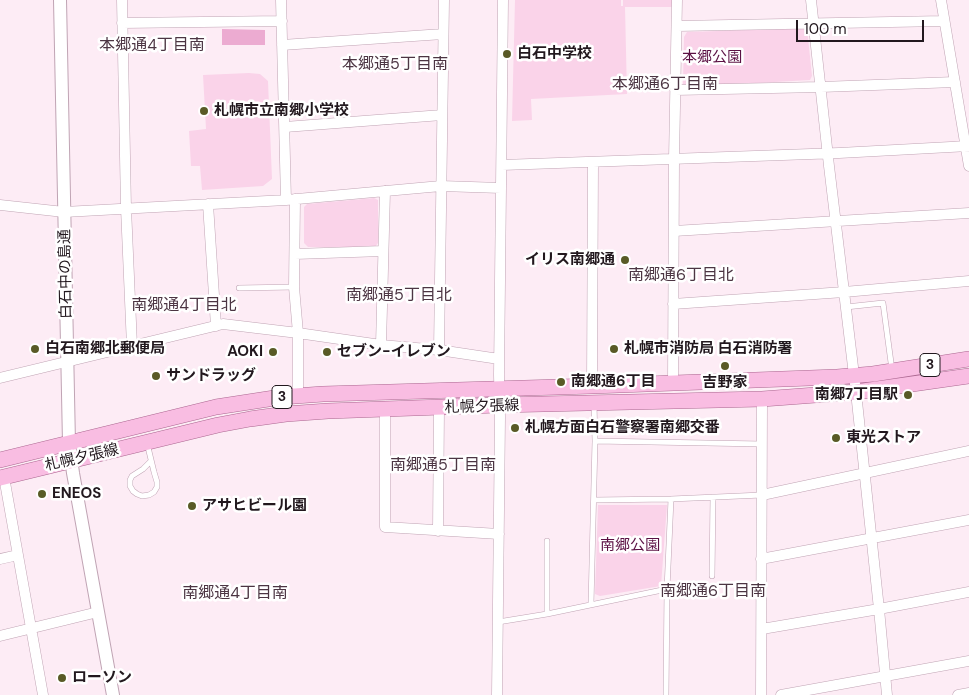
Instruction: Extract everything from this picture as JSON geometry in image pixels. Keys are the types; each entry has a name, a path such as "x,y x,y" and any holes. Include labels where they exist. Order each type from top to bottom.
{"main road":[{"name":"札幌夕張線","path":"0,460 216,408 298,395 784,380 855,376 969,359"},
{"name":"札幌夕張線","path":"2,478 218,425 313,412 499,405 762,399 856,392 969,376"}],"street":[{"name":"白石中の島通","path":"60,0 70,443 113,695"},
{"path":"122,0 126,208 132,346"},
{"path":"281,0 284,127 295,254 294,287 298,333 298,395"},
{"path":"439,350 444,0"},
{"path":"497,695 503,0"},
{"path":"673,383 677,0"},
{"path":"811,0 855,376 886,686"},
{"path":"940,0 969,166"},
{"path":"122,23 282,21"},
{"path":"677,26 944,21"},
{"path":"282,45 443,34"},
{"path":"675,90 821,88 955,82"},
{"path":"284,127 442,115"},
{"path":"502,165 967,146"},
{"path":"592,386 593,162"},
{"path":"0,205 64,212 291,200 441,186 501,188"},
{"path":"381,345 385,191"},
{"path":"208,204 216,326"},
{"path":"674,232 836,220 969,213"},
{"path":"295,254 383,252"},
{"path":"673,304 969,281"},
{"path":"0,378 223,324 499,359"},
{"path":"761,695 762,399"},
{"path":"438,530 439,408"},
{"path":"385,409 385,527 499,534"},
{"path":"762,495 969,451"},
{"path":"2,478 32,628 43,695"},
{"path":"761,559 969,520"},
{"path":"0,559 18,555"},
{"path":"762,629 969,592"},
{"path":"0,636 98,612"},
{"path":"781,695 886,686 969,661"},
{"path":"958,695 969,693"}],"lane":[{"path":"239,288 294,287"},
{"path":"846,307 883,303 892,371"},
{"path":"591,604 595,441 594,404"},
{"path":"595,441 762,444"},
{"path":"147,443 157,487 154,492 142,496 133,491 130,486 130,480 132,476 151,461"},
{"path":"594,500 713,498 762,495"},
{"path":"712,576 713,498"},
{"path":"666,695 667,589 671,499"},
{"path":"547,541 547,614"},
{"path":"498,622 547,614 667,589"}],"green space":[{"path":"515,0 621,0 621,6 623,6 623,0 674,0 674,7 625,7 627,94 531,99 532,120 512,121"},
{"name":"本郷公園","path":"807,28 812,76 810,80 686,87 683,84 684,37 687,32"},
{"path":"260,74 268,81 272,179 263,186 202,190 200,166 191,166 189,131 206,129 203,75"},
{"path":"374,198 378,200 378,243 375,247 308,247 304,243 304,207 307,204"},
{"name":"南郷公園","path":"598,505 667,505 661,586 600,596 595,594"}],"shaded area":[{"path":"222,29 265,30 265,45 222,45"}],"place":[{"name":"白石中学校","path":"507,54"},
{"name":"札幌市立南郷小学校","path":"204,111"},
{"name":"イリス南郷通","path":"625,260"},
{"name":"白石南郷北郵便局","path":"35,349"},
{"name":"札幌市消防局 白石消防署","path":"614,349"},
{"name":"AOKI","path":"273,352"},
{"name":"セブン-イレブン","path":"327,352"},
{"name":"吉野家","path":"725,366"},
{"name":"サンドラッグ","path":"156,376"},
{"name":"南郷通6丁目","path":"561,382"},
{"name":"南郷7丁目駅","path":"908,395"},
{"name":"札幌方面白石警察署南郷交番","path":"515,428"},
{"name":"東光ストア","path":"836,438"},
{"name":"ENEOS","path":"42,494"},
{"name":"アサヒビール園","path":"192,506"},
{"name":"ローソン","path":"62,678"}],"district":[{"name":"本郷通4丁目南","path":"152,46"},
{"name":"本郷通5丁目南","path":"395,65"},
{"name":"本郷通6丁目南","path":"665,85"},
{"name":"南郷通6丁目北","path":"681,276"},
{"name":"南郷通5丁目北","path":"399,296"},
{"name":"南郷通4丁目北","path":"184,306"},
{"name":"南郷通5丁目南","path":"443,466"},
{"name":"南郷通6丁目南","path":"713,592"},
{"name":"南郷通4丁目南","path":"235,594"}]}
